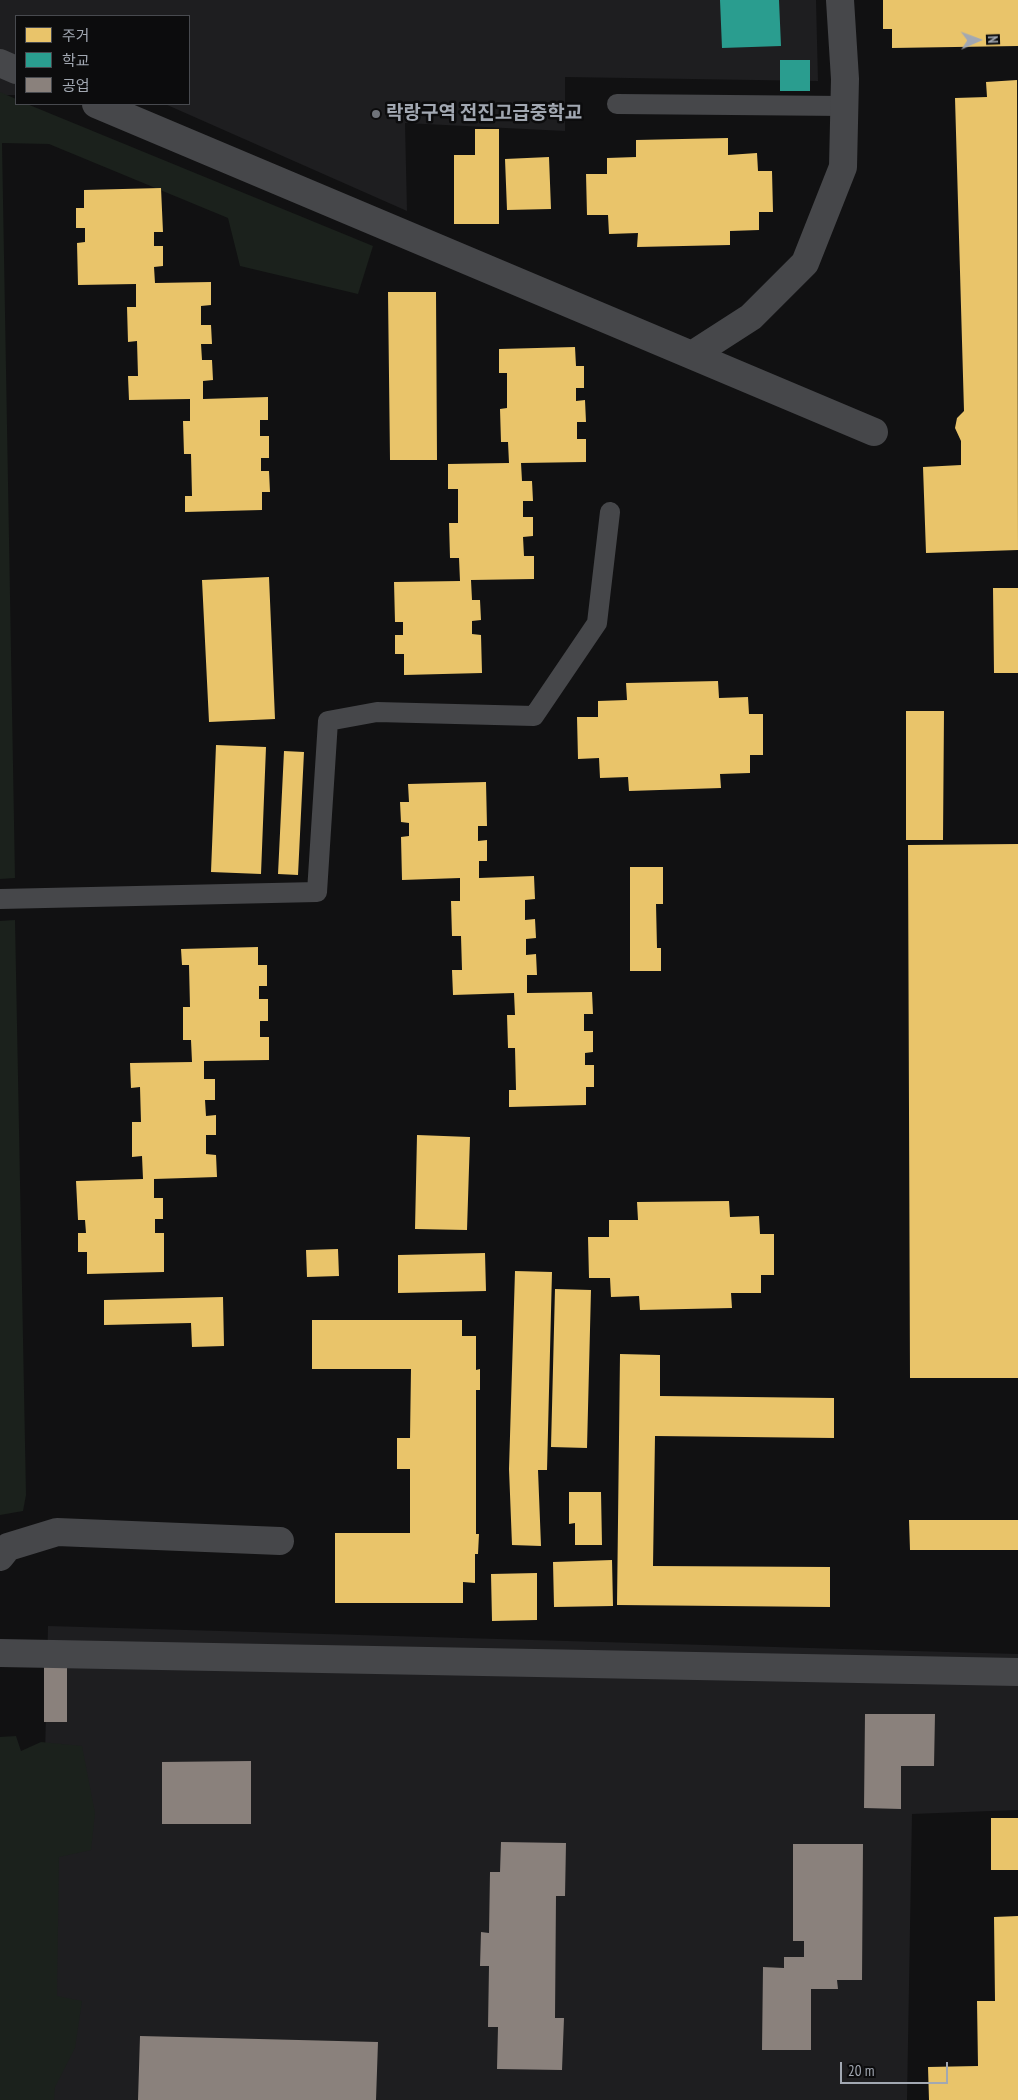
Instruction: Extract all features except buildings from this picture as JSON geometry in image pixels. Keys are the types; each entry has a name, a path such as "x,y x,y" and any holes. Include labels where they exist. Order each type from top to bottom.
{"street":[{"path":"692,355 750,317 805,263 843,167 845,78 840,0"},
{"path":"0,63 15,70"},
{"path":"98,105 874,432"},
{"path":"0,1557 8,1546 57,1532 280,1541"},
{"path":"0,1653 1018,1672"}],"lane":[{"path":"617,104 844,106"},
{"path":"0,899 317,892 328,721 378,712 534,716 597,623 610,512"}],"shaded area":[{"name":"락랑구역 전진고급중학교","path":"0,0 816,0 818,81 565,77 565,131 405,123 407,211 167,105 190,105 190,15 15,15 15,95 0,95"},
{"path":"0,92 15,99 15,105 29,105 373,246 358,294 240,266 228,218 49,144 2,143 15,878 0,879"},
{"path":"15,920 26,1495 23,1511 0,1515 0,921"},
{"path":"48,1626 1018,1654 1018,1810 912,1814 907,2100 37,2100"},
{"path":"16,1736 21,1751 41,1742 82,1746 95,1813 91,1850 59,1857 57,1996 82,2001 75,2048 55,2087 54,2100 0,2100 0,1737"}],"place":[{"name":"락랑구역 전진고급중학교","path":"376,114"}]}
